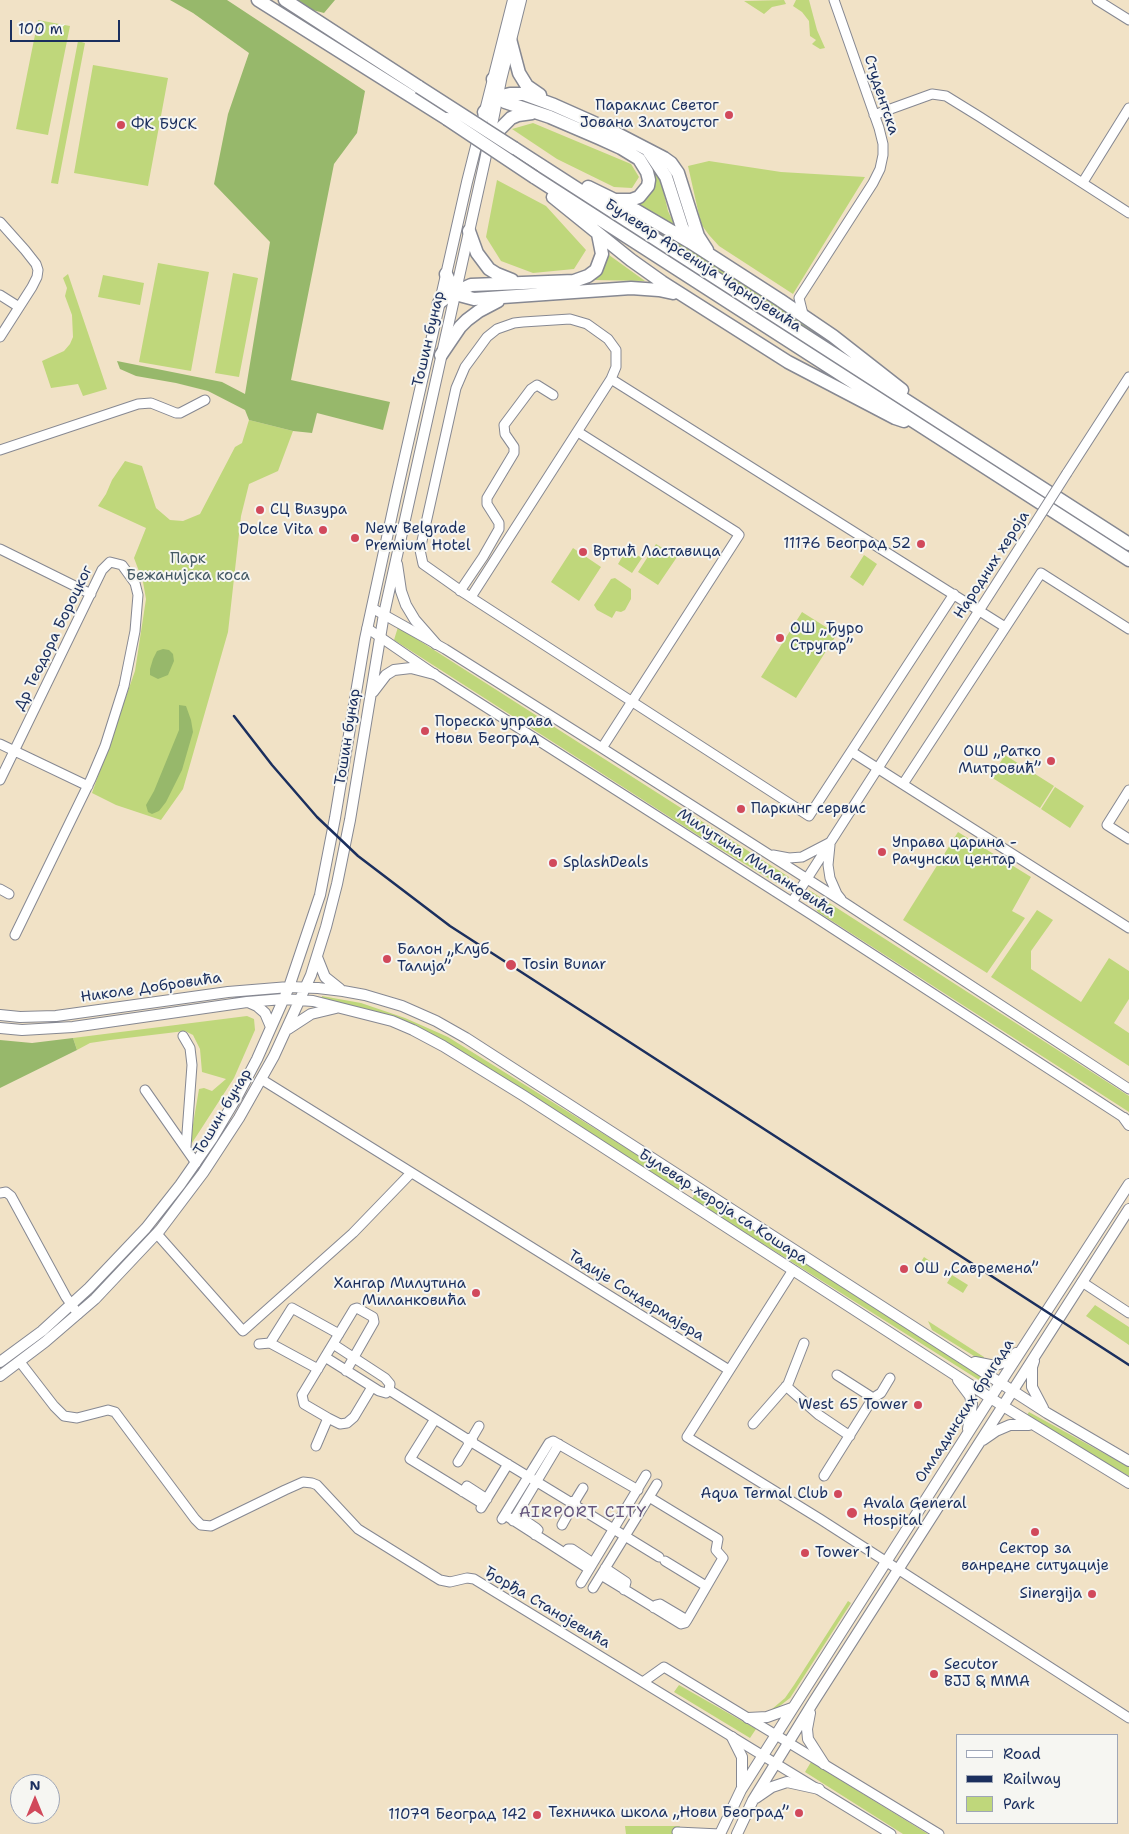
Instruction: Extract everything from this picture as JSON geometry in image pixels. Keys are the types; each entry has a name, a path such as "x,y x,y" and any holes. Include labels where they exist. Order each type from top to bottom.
{"highway":[{"name":"Булевар Арсенија Чарнојевића","path":"258,0 414,98 539,172 926,414 1129,544"},
{"name":"Булевар Арсенија Чарнојевића","path":"288,2 514,148 539,172 917,424 1129,560"},
{"path":"510,39 516,65 522,79 530,88 554,105"},
{"path":"493,79 498,97 510,105 539,113 606,141 639,159 647,172 648,186 639,197 631,200 615,200"},
{"path":"484,112 498,97 510,94 524,94 554,105 646,148 671,163 678,173 698,236 710,254"},
{"path":"489,140 511,118 523,114 539,113"},
{"path":"646,148 666,177 682,227 690,242"},
{"path":"539,172 558,172 615,200 710,254 802,314 852,350 918,403 926,414"},
{"path":"539,172 554,197 650,274 812,376 895,418 917,424"},
{"path":"469,231 477,253 489,269 505,278 522,282"},
{"path":"439,303 456,291 471,285 574,281 588,276 596,270 602,254 598,234"},
{"path":"446,274 456,291 468,299 507,298 632,288 659,290 685,297"},
{"path":"441,355 467,320 486,307 507,298"}],"main road":[{"name":"Тошин бунар","path":"0,1362 28,1342 71,1305 120,1258 146,1228 196,1163 238,1095 289,987 320,896 367,628 439,303 484,112 513,0"},
{"name":"Тошин бунар","path":"0,1376 78,1314 124,1271 157,1234 222,1146 262,1079 301,999 318,957 334,897 346,838 384,614 510,39 521,0"},
{"path":"396,558 404,603 414,620 436,644"},
{"path":"370,697 386,675 394,670 411,668 434,674"},
{"path":"318,957 325,977 343,991"},
{"name":"Николе Добровића","path":"0,1015 20,1017 56,1016 228,992 306,987"},
{"name":"Булевар хероја са Кошара","path":"306,987 365,995 402,1006 451,1029 1047,1413 1129,1461"},
{"name":"Николе Добровића","path":"0,1028 29,1030 73,1027 247,1002 283,999"},
{"name":"Булевар хероја са Кошара","path":"283,999 301,999 339,1007 392,1022 413,1030 443,1046 524,1096 1032,1425 1129,1483"},
{"path":"247,1002 257,1006 265,1013 271,1027"},
{"path":"285,1033 311,1014 339,1007"},
{"path":"678,1196 685,1189 688,1180"},
{"name":"Омладинских бригада","path":"720,1834 741,1790 776,1734 1129,1184"},
{"path":"688,1203 690,1193 698,1187"},
{"name":"Омладинских бригада","path":"737,1834 753,1800 788,1742 1129,1210"},
{"path":"964,1359 981,1364 996,1365 1007,1360 1023,1348"},
{"path":"1036,1354 1032,1367 1032,1386 1047,1413"},
{"path":"951,1372 970,1396 972,1404 966,1436"},
{"path":"978,1444 996,1431 1010,1425 1032,1425"},
{"path":"814,1701 808,1719 808,1739 824,1764"},
{"path":"748,1718 767,1717 793,1708"},
{"path":"732,1737 742,1757 741,1790"},
{"path":"753,1800 772,1788 787,1782 819,1790"}],"street":[{"name":"Студентска","path":"799,298 873,182 880,169 883,155 874,115 834,0"},
{"path":"1097,0 1129,20"},
{"path":"874,115 932,94 941,95 980,117 1129,212"},
{"path":"1083,182 1129,108"},
{"path":"0,222 25,250 36,264 38,270 35,282 0,337"},
{"path":"0,295 19,307"},
{"path":"782,301 799,298 802,314"},
{"path":"471,597 578,432 611,379 616,367 616,350 608,339 596,330 576,320 570,318 514,323 497,329 487,337 465,367 459,378 447,425 420,557 422,564 460,591 632,701"},
{"name":"Народних хероја","path":"792,902 1129,377"},
{"path":"611,379 1005,627"},
{"path":"460,591 499,529 499,522 487,504 487,498 514,453 514,447 505,434 504,425 531,389 537,385 553,395"},
{"path":"0,450 138,404 151,402 172,413 178,413 204,400"},
{"path":"578,432 739,535 602,748"},
{"path":"0,549 91,594"},
{"name":"Др Теодора Бороцког","path":"0,780 104,568 108,563 115,562 122,566 135,583 138,595 137,614 124,686 105,746 88,786"},
{"path":"903,784 1041,573 1129,629"},
{"name":"Народних хероја","path":"632,701 809,816 957,596"},
{"name":"Милутина Миланковића","path":"372,608 436,644 602,748 1129,1088"},
{"name":"Милутина Миланковића","path":"367,628 434,674 792,902 1127,1122"},
{"path":"0,744 88,786 15,936"},
{"path":"852,752 1129,928"},
{"path":"1129,790 1107,825 1129,839"},
{"path":"765,853 789,858 802,857 830,842"},
{"path":"830,842 828,865 830,878 837,894 845,903"},
{"path":"0,889 9,894"},
{"path":"183,1036 190,1048 192,1065 186,1147"},
{"name":"Тадије Сондермајера","path":"262,1079 729,1370"},
{"path":"145,1090 196,1163"},
{"path":"157,1234 243,1331 353,1233 412,1173"},
{"path":"0,1193 8,1193 11,1196 71,1305 78,1314"},
{"path":"793,1270 686,1437 899,1569 1129,1718"},
{"path":"1082,1282 1129,1312"},
{"path":"270,1343 290,1304 339,1334"},
{"path":"346,1370 374,1322 373,1317 360,1309 354,1309 302,1395 302,1399 304,1404 328,1418 340,1424 347,1423 354,1417 372,1387"},
{"path":"259,1344 270,1343 318,1369"},
{"path":"753,1424 786,1386 804,1343"},
{"path":"333,1344 385,1378 390,1384 390,1390"},
{"path":"325,1357 372,1387 383,1392 390,1390 706,1586"},
{"name":"Ђорђа Станојевића","path":"20,1362 64,1416 77,1418 108,1410 115,1412 201,1525 211,1526 303,1482 317,1485 358,1529 440,1580 450,1582 467,1578 474,1579 891,1834"},
{"path":"837,1375 873,1398"},
{"path":"824,1476 873,1398 881,1393 890,1378"},
{"path":"786,1386 819,1415 850,1436"},
{"path":"316,1446 328,1418"},
{"path":"435,1419 414,1454 431,1465 428,1470 463,1492 466,1486 484,1504 508,1464"},
{"path":"458,1462 479,1426"},
{"path":"515,1518 549,1443 553,1441 647,1500 718,1539 716,1550 723,1558 687,1620 660,1604 654,1608 624,1590 626,1582 603,1572"},
{"path":"580,1583 646,1475"},
{"path":"532,1479 503,1517 515,1518 535,1535 591,1566"},
{"path":"593,1588 657,1484"},
{"path":"562,1525 583,1488"},
{"path":"643,1682 664,1667 939,1834"},
{"path":"677,1832 720,1834"}],"green space":[{"path":"170,0 227,0 365,91 357,133 334,164 291,380 390,402 383,430 317,413 312,433 293,431 249,420 245,410 208,391 136,376 120,369 117,361 222,382 245,394 270,242 214,184 228,114 249,53 193,13"},
{"path":"298,0 335,0 324,13 305,8"},
{"path":"784,0 786,4 772,7 764,14 744,1"},
{"path":"796,0 809,0 817,30 825,48 820,49 812,44 816,40 810,36 809,21 802,12 793,6"},
{"path":"38,20 70,26 48,135 16,129"},
{"path":"78,41 85,43 58,184 51,183"},
{"name":"ФК БУСК","path":"93,65 168,78 148,186 74,173"},
{"path":"516,96 530,98 646,153 660,177 668,211 675,226 632,202 650,169 514,101"},
{"path":"533,123 631,164 639,177 632,188 614,187 557,159 512,129"},
{"path":"709,161 781,172 865,177 793,294 719,246 701,224 688,166"},
{"path":"497,180 546,206 586,250 574,269 533,273 501,261 486,237"},
{"path":"570,189 1074,515 1129,552 1129,559 568,193"},
{"path":"601,198 672,237 816,330 848,359"},
{"path":"609,255 645,281 595,280"},
{"path":"158,263 209,272 191,371 139,362"},
{"path":"233,273 258,278 239,377 215,373"},
{"path":"68,274 107,389 83,396 78,384 51,388 42,361 64,351 73,337 72,315 65,296 67,288 63,278"},
{"path":"103,275 144,283 140,305 98,297"},
{"name":"Парк Бежанијска коса","path":"249,420 293,431 278,471 249,484 241,516 228,632 183,789 161,820 116,805 92,793 135,671 146,599 143,582 134,558 146,528 98,506 125,461 142,466 156,508 170,520 183,521 200,514 235,447 242,443"},
{"path":"656,544 677,557 658,585 638,572"},
{"path":"573,548 601,567 579,601 551,582"},
{"path":"627,549 642,558 632,573 618,564"},
{"path":"864,555 877,564 863,586 850,577"},
{"path":"615,578 631,589 631,599 625,610 621,612 616,611 612,618 597,610 594,605 611,579"},
{"path":"802,612 837,634 796,698 761,677"},
{"path":"398,627 789,877 783,886 778,884 707,841 394,640"},
{"path":"169,650 173,654 174,661 168,675 158,679 150,675 150,669 157,651"},
{"path":"179,705 186,706 193,732 182,770 166,802 159,811 152,814 148,812 146,805 154,791 179,730"},
{"path":"1005,755 1054,786 1040,808 991,777"},
{"path":"1055,787 1084,806 1070,828 1041,809"},
{"path":"958,832 1031,877 1012,911 1025,918 987,973 903,920"},
{"path":"809,890 1129,1096 1129,1112 818,912 809,899"},
{"path":"1037,910 1053,920 1031,951 1031,969 1081,1002 1109,958 1129,971 1129,999 1114,1023 1129,1033 1129,1066 991,977"},
{"path":"322,996 361,1003 405,1018 448,1037 684,1184 683,1187 679,1190 441,1041 321,1001"},
{"path":"247,1016 254,1019 255,1030 234,1078 192,1143 191,1136 199,1089 204,1088 212,1091 226,1079 202,1072 200,1049 193,1035 185,1031 110,1040 90,1043 77,1050 73,1038"},
{"path":"73,1038 77,1050 0,1088 0,1040 32,1043"},
{"path":"696,1192 983,1375 979,1380 692,1199"},
{"path":"924,1257 939,1267 934,1275 919,1265"},
{"path":"952,1275 968,1285 963,1293 947,1283"},
{"path":"1095,1305 1129,1327 1129,1345 1086,1316"},
{"path":"928,1321 984,1357 984,1360 974,1356 932,1330"},
{"path":"1029,1412 1129,1467 1129,1476 1079,1448 1027,1415"},
{"path":"848,1601 851,1603 790,1698 772,1712 772,1709 785,1698 794,1685"},
{"path":"679,1685 756,1729 750,1738 674,1692"},
{"path":"811,1762 928,1834 903,1834 805,1772"},
{"path":"625,1826 680,1826 676,1834 626,1834"}],"railway":[{"path":"234,716 272,765 317,817 358,856 450,926 1129,1365"}],"place":[{"name":"Параклис Светог Јована Златоустог","path":"729,115"},
{"name":"ФК БУСК","path":"121,125"},
{"name":"СЦ Визура","path":"260,510"},
{"name":"Dolce Vita","path":"323,530"},
{"name":"New Belgrade Premium Hotel","path":"355,538"},
{"name":"11176 Београд 52","path":"921,544"},
{"name":"Вртић Ластавица","path":"583,552"},
{"name":"ОШ „Ђуро Стругар”","path":"780,638"},
{"name":"Пореска управа Нови Београд","path":"425,731"},
{"name":"ОШ „Ратко Митровић”","path":"1051,761"},
{"name":"Паркинг сервис","path":"741,809"},
{"name":"Управа царина - Рачунски центар","path":"882,852"},
{"name":"SplashDeals","path":"553,863"},
{"name":"Балон „Клуб Талија”","path":"387,959"},
{"name":"Tosin Bunar","path":"511,965"},
{"name":"ОШ „Савремена”","path":"904,1269"},
{"name":"Хангар Милутина Миланковића","path":"476,1293"},
{"name":"West 65 Tower","path":"918,1405"},
{"name":"Aqua Termal Club","path":"838,1494"},
{"name":"Avala General Hospital","path":"852,1513"},
{"name":"Сектор за ванредне ситуације","path":"1035,1532"},
{"name":"Tower 1","path":"805,1553"},
{"name":"Sinergija","path":"1092,1594"},
{"name":"Secutor BJJ & MMA","path":"934,1674"},
{"name":"Техничка школа „Нови Београд”","path":"799,1813"},
{"name":"11079 Београд 142","path":"537,1815"}],"district":[{"name":"AIRPORT CITY","path":"583,1513"}]}
